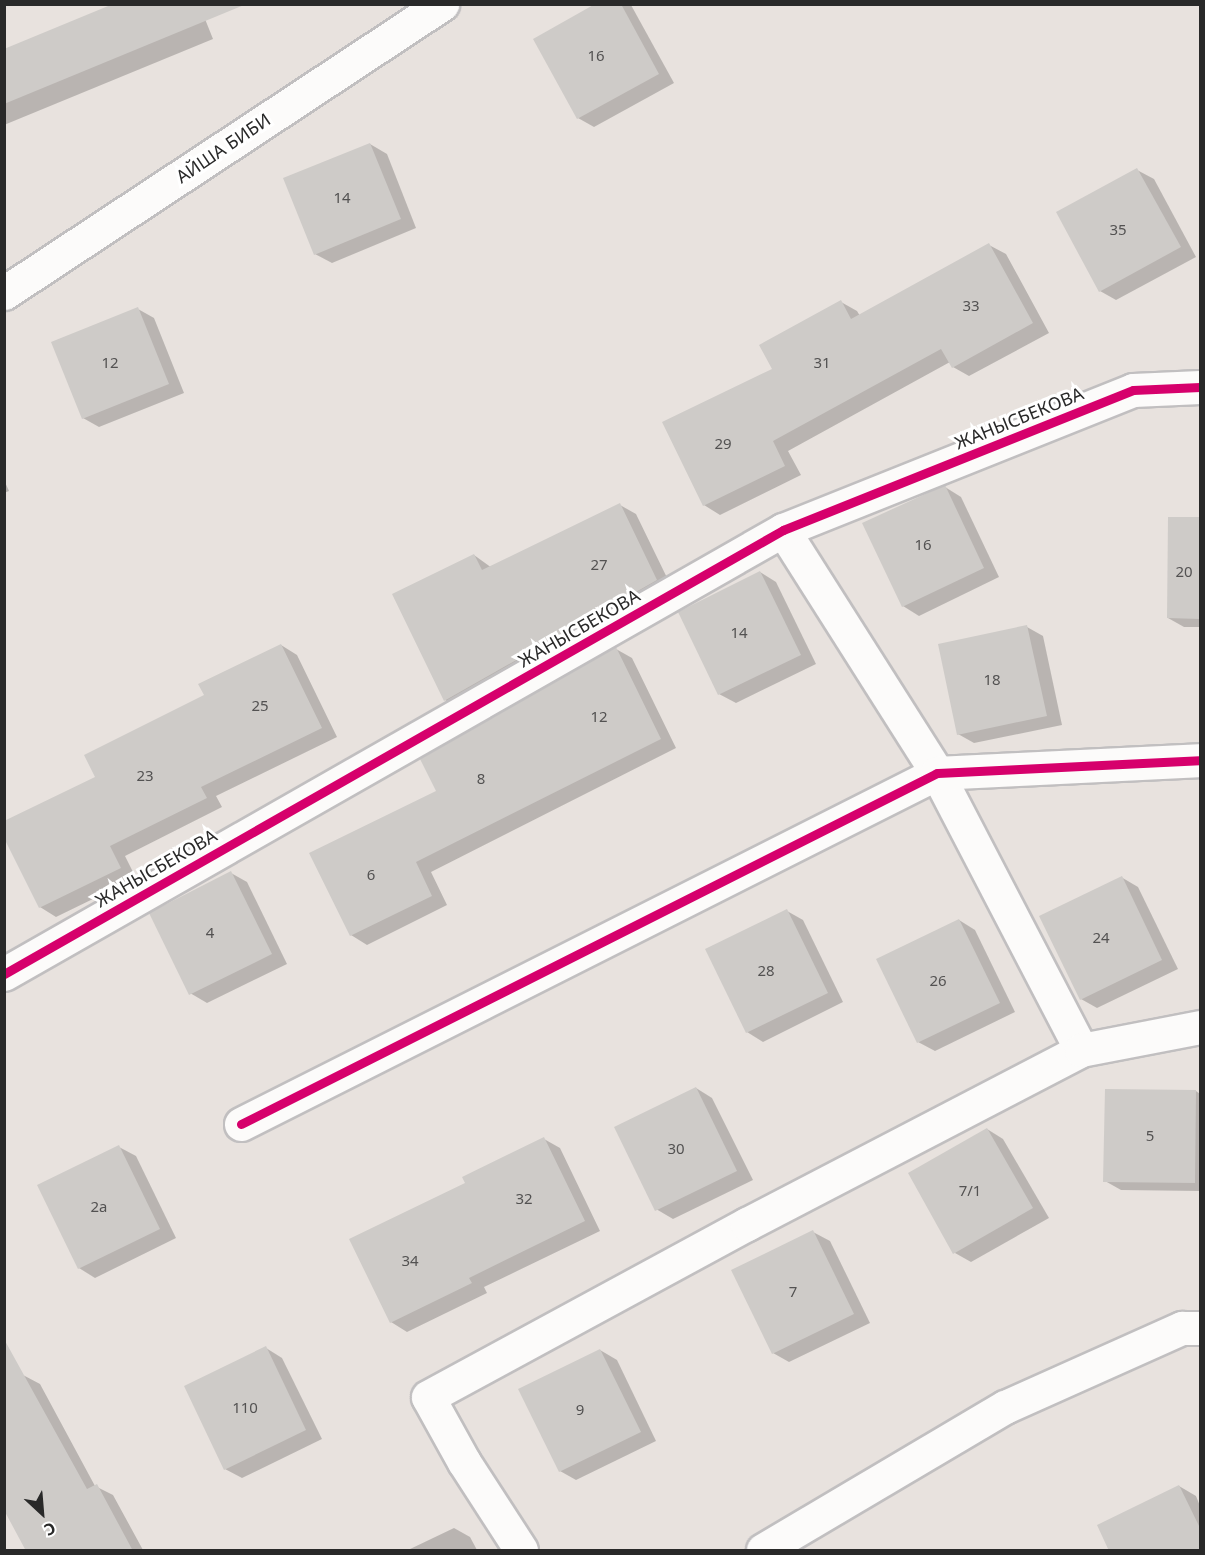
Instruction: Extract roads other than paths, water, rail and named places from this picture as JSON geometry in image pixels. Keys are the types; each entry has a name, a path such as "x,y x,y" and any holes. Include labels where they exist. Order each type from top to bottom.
{"street":[{"name":"АЙША БИБИ","path":"4,293 402,15 442,4"},
{"name":"ЖАНЫСБЕКОВА","path":"4,974 783,530 1133,390 1200,387"},
{"path":"783,530 937,773 1081,1050"},
{"path":"241,1124 937,773 1200,760"},
{"path":"521,1551 464,1462 428,1397 747,1224 1081,1050 1200,1027"},
{"path":"763,1551 1005,1407 1182,1328 1200,1328"}]}
